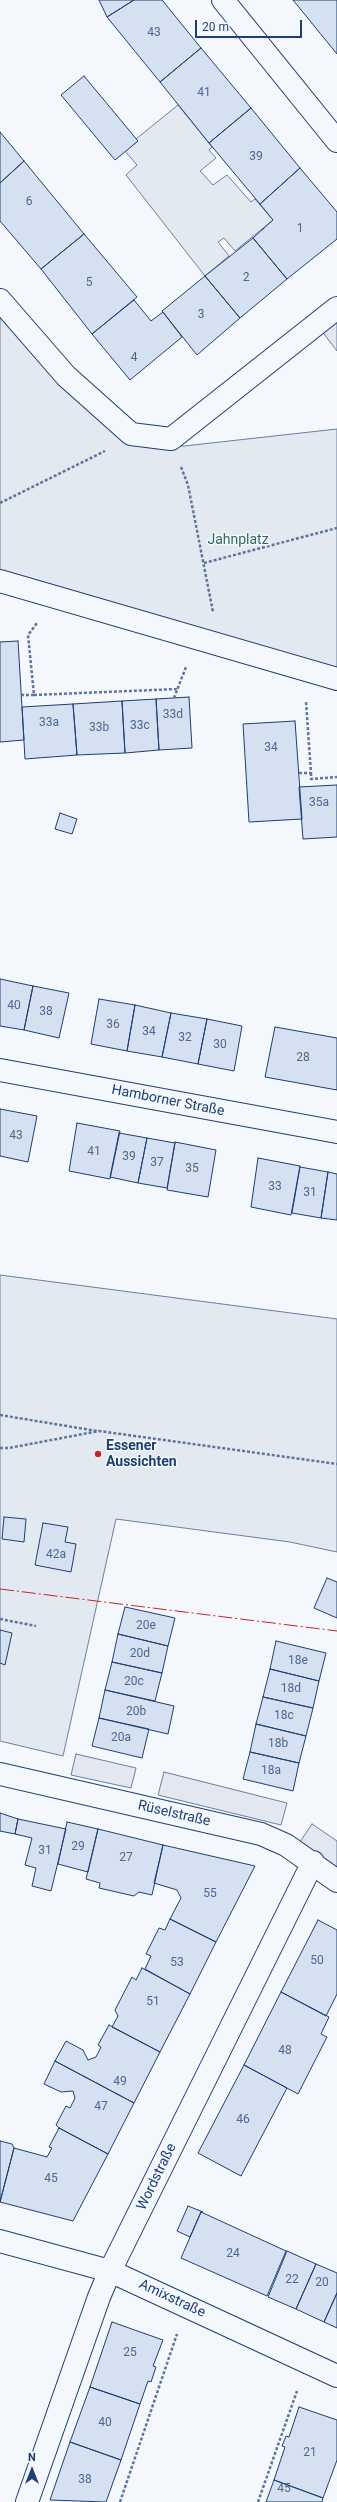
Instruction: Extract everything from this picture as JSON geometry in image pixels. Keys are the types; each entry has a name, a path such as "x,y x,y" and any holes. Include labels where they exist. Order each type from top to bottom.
{"street":[{"path":"223,0 337,141"},
{"path":"0,300 66,376 131,434 171,439 337,308"},
{"path":"0,581 56,596 337,680"},
{"name":"Hamborner Straße","path":"0,1070 337,1132"},
{"name":"Rüselstraße","path":"0,1774 261,1834 286,1844 313,1862 337,1881"},
{"name":"Wordstraße","path":"27,2502 99,2297 110,2271 313,1862"},
{"name":"Amixstraße","path":"0,2241 110,2271 337,2376"}],"path":[{"path":"0,503 102,454 131,434"},
{"path":"171,439 188,485 204,562 216,626 210,643"},
{"path":"204,562 337,528"},
{"path":"34,695 28,635 56,596"},
{"path":"304,669 311,779 337,777"},
{"path":"21,695 177,689"},
{"path":"299,773 311,773"},
{"path":"0,1416 337,1464"},
{"path":"0,1448 9,1448 100,1431"},
{"path":"0,1620 36,1626"},
{"path":"120,2502 187,2306"},
{"path":"258,2502 308,2362"}],"green space":[{"path":"178,105 212,147 209,150 216,158 200,171 213,185 227,175 251,202 255,199 273,220 235,251 224,238 218,242 229,256 205,276 126,175 137,165 125,151 138,141 136,139"},
{"name":"Jahnplatz","path":"0,309 56,375 130,445 184,446 337,429 337,672 0,576"},
{"path":"0,1275 337,1319 337,1552 290,1542 116,1519 63,1756 0,1741"}],"shaded area":[{"path":"337,316 337,351 321,330"},
{"path":"76,1754 136,1768 131,1788 71,1775"},
{"path":"164,1772 287,1803 281,1825 158,1795"},
{"path":"312,1824 337,1841 337,1871 298,1845"}],"building":[{"path":"99,0 134,0 107,17"},
{"path":"134,0 162,0 201,48 160,82 107,17"},
{"path":"293,0 337,0 337,54"},
{"path":"201,48 251,108 209,143 160,82"},
{"path":"84,76 138,141 115,160 61,95"},
{"path":"251,108 300,168 260,204 209,143"},
{"path":"0,132 24,161 0,183"},
{"path":"24,161 84,234 41,269 0,221 0,183"},
{"path":"300,168 337,212 337,239 287,279 253,238 273,220 260,204"},
{"path":"84,234 137,297 92,334 41,269"},
{"path":"253,238 287,279 240,318 205,276"},
{"path":"205,276 240,318 197,355 162,311"},
{"path":"134,300 151,321 163,312 182,337 130,380 92,334"},
{"path":"18,641 24,740 0,742 0,642"},
{"path":"189,697 192,748 159,750 156,699"},
{"path":"156,699 159,750 125,753 122,701"},
{"path":"122,701 125,753 77,755 73,704"},
{"path":"73,704 77,755 25,759 22,707"},
{"path":"295,721 302,819 249,822 243,724"},
{"path":"337,785 337,837 303,839 299,787"},
{"path":"60,813 77,819 72,834 55,829"},
{"path":"0,979 33,986 24,1030 0,1026"},
{"path":"33,986 69,993 59,1038 24,1030"},
{"path":"99,999 135,1005 127,1051 91,1044"},
{"path":"135,1005 171,1013 162,1057 127,1051"},
{"path":"171,1013 207,1019 198,1064 162,1057"},
{"path":"207,1019 242,1026 234,1071 198,1064"},
{"path":"275,1027 337,1038 337,1090 265,1077"},
{"path":"0,1109 37,1116 28,1162 0,1156"},
{"path":"77,1123 120,1131 110,1179 69,1171"},
{"path":"119,1133 147,1138 138,1183 110,1177"},
{"path":"147,1138 175,1143 167,1188 138,1183"},
{"path":"175,1142 216,1150 208,1197 167,1190"},
{"path":"258,1158 300,1166 291,1215 251,1207"},
{"path":"300,1167 328,1172 321,1218 292,1213"},
{"path":"328,1172 337,1174 337,1220 321,1218"},
{"path":"4,1517 26,1519 24,1542 2,1539"},
{"path":"43,1523 68,1527 65,1542 76,1544 71,1572 35,1565"},
{"path":"327,1578 337,1582 337,1618 314,1608"},
{"path":"125,1607 175,1618 168,1646 118,1634"},
{"path":"0,1630 12,1633 5,1665 0,1663"},
{"path":"118,1634 168,1646 162,1673 112,1662"},
{"path":"276,1641 326,1653 319,1681 270,1669"},
{"path":"112,1662 162,1673 155,1701 105,1690"},
{"path":"270,1669 319,1681 313,1708 263,1697"},
{"path":"105,1690 174,1706 168,1734 99,1718"},
{"path":"263,1697 313,1708 306,1736 256,1724"},
{"path":"99,1718 149,1729 142,1758 92,1746"},
{"path":"256,1724 306,1736 299,1763 250,1752"},
{"path":"250,1752 299,1763 293,1791 243,1779"},
{"path":"0,1813 18,1819 15,1834 0,1831"},
{"path":"18,1819 66,1829 51,1891 32,1886 36,1868 25,1865 32,1838 15,1834"},
{"path":"67,1822 98,1829 88,1872 58,1864"},
{"path":"98,1829 163,1845 152,1895 139,1892 134,1896 99,1888 100,1883 86,1879"},
{"path":"163,1845 255,1866 216,1942 170,1919 181,1898 177,1890 154,1883"},
{"path":"170,1919 216,1942 190,1994 145,1969 151,1956 146,1954 159,1928 165,1930"},
{"path":"318,1920 337,1930 337,1994 326,2016 281,1992"},
{"path":"142,1968 190,1994 160,2052 112,2027 118,2016 115,2010 132,1977 136,1980"},
{"path":"281,1992 329,2017 321,2034 327,2037 298,2094 244,2065"},
{"path":"109,2025 160,2052 134,2103 55,2061 66,2041 83,2050 88,2060 96,2057 101,2047 98,2045"},
{"path":"55,2061 134,2103 108,2154 56,2125 66,2106 70,2108 75,2098 73,2091 61,2092 44,2084"},
{"path":"244,2065 287,2088 241,2176 198,2153"},
{"path":"59,2128 108,2154 73,2221 0,2202 14,2148 47,2157 52,2148 49,2147"},
{"path":"0,2141 12,2144 14,2148 0,2202"},
{"path":"188,2206 203,2212 201,2212 190,2237 177,2231"},
{"path":"201,2212 286,2251 267,2296 181,2258"},
{"path":"287,2251 316,2264 296,2309 268,2297"},
{"path":"316,2264 337,2273 337,2293 324,2322 296,2309"},
{"path":"337,2293 337,2328 324,2322"},
{"path":"112,2322 163,2340 153,2366 156,2367 151,2382 148,2381 140,2404 90,2387"},
{"path":"90,2387 140,2404 121,2460 70,2442"},
{"path":"299,2407 337,2420 337,2460 323,2498 274,2480 285,2447 282,2446 286,2436 289,2437"},
{"path":"70,2442 121,2460 106,2502 50,2500"},
{"path":"274,2480 323,2498 322,2502 266,2502"}],"power":[{"path":"0,1589 337,1631"}],"place":[{"name":"Essener Aussichten","path":"98,1454"}]}
